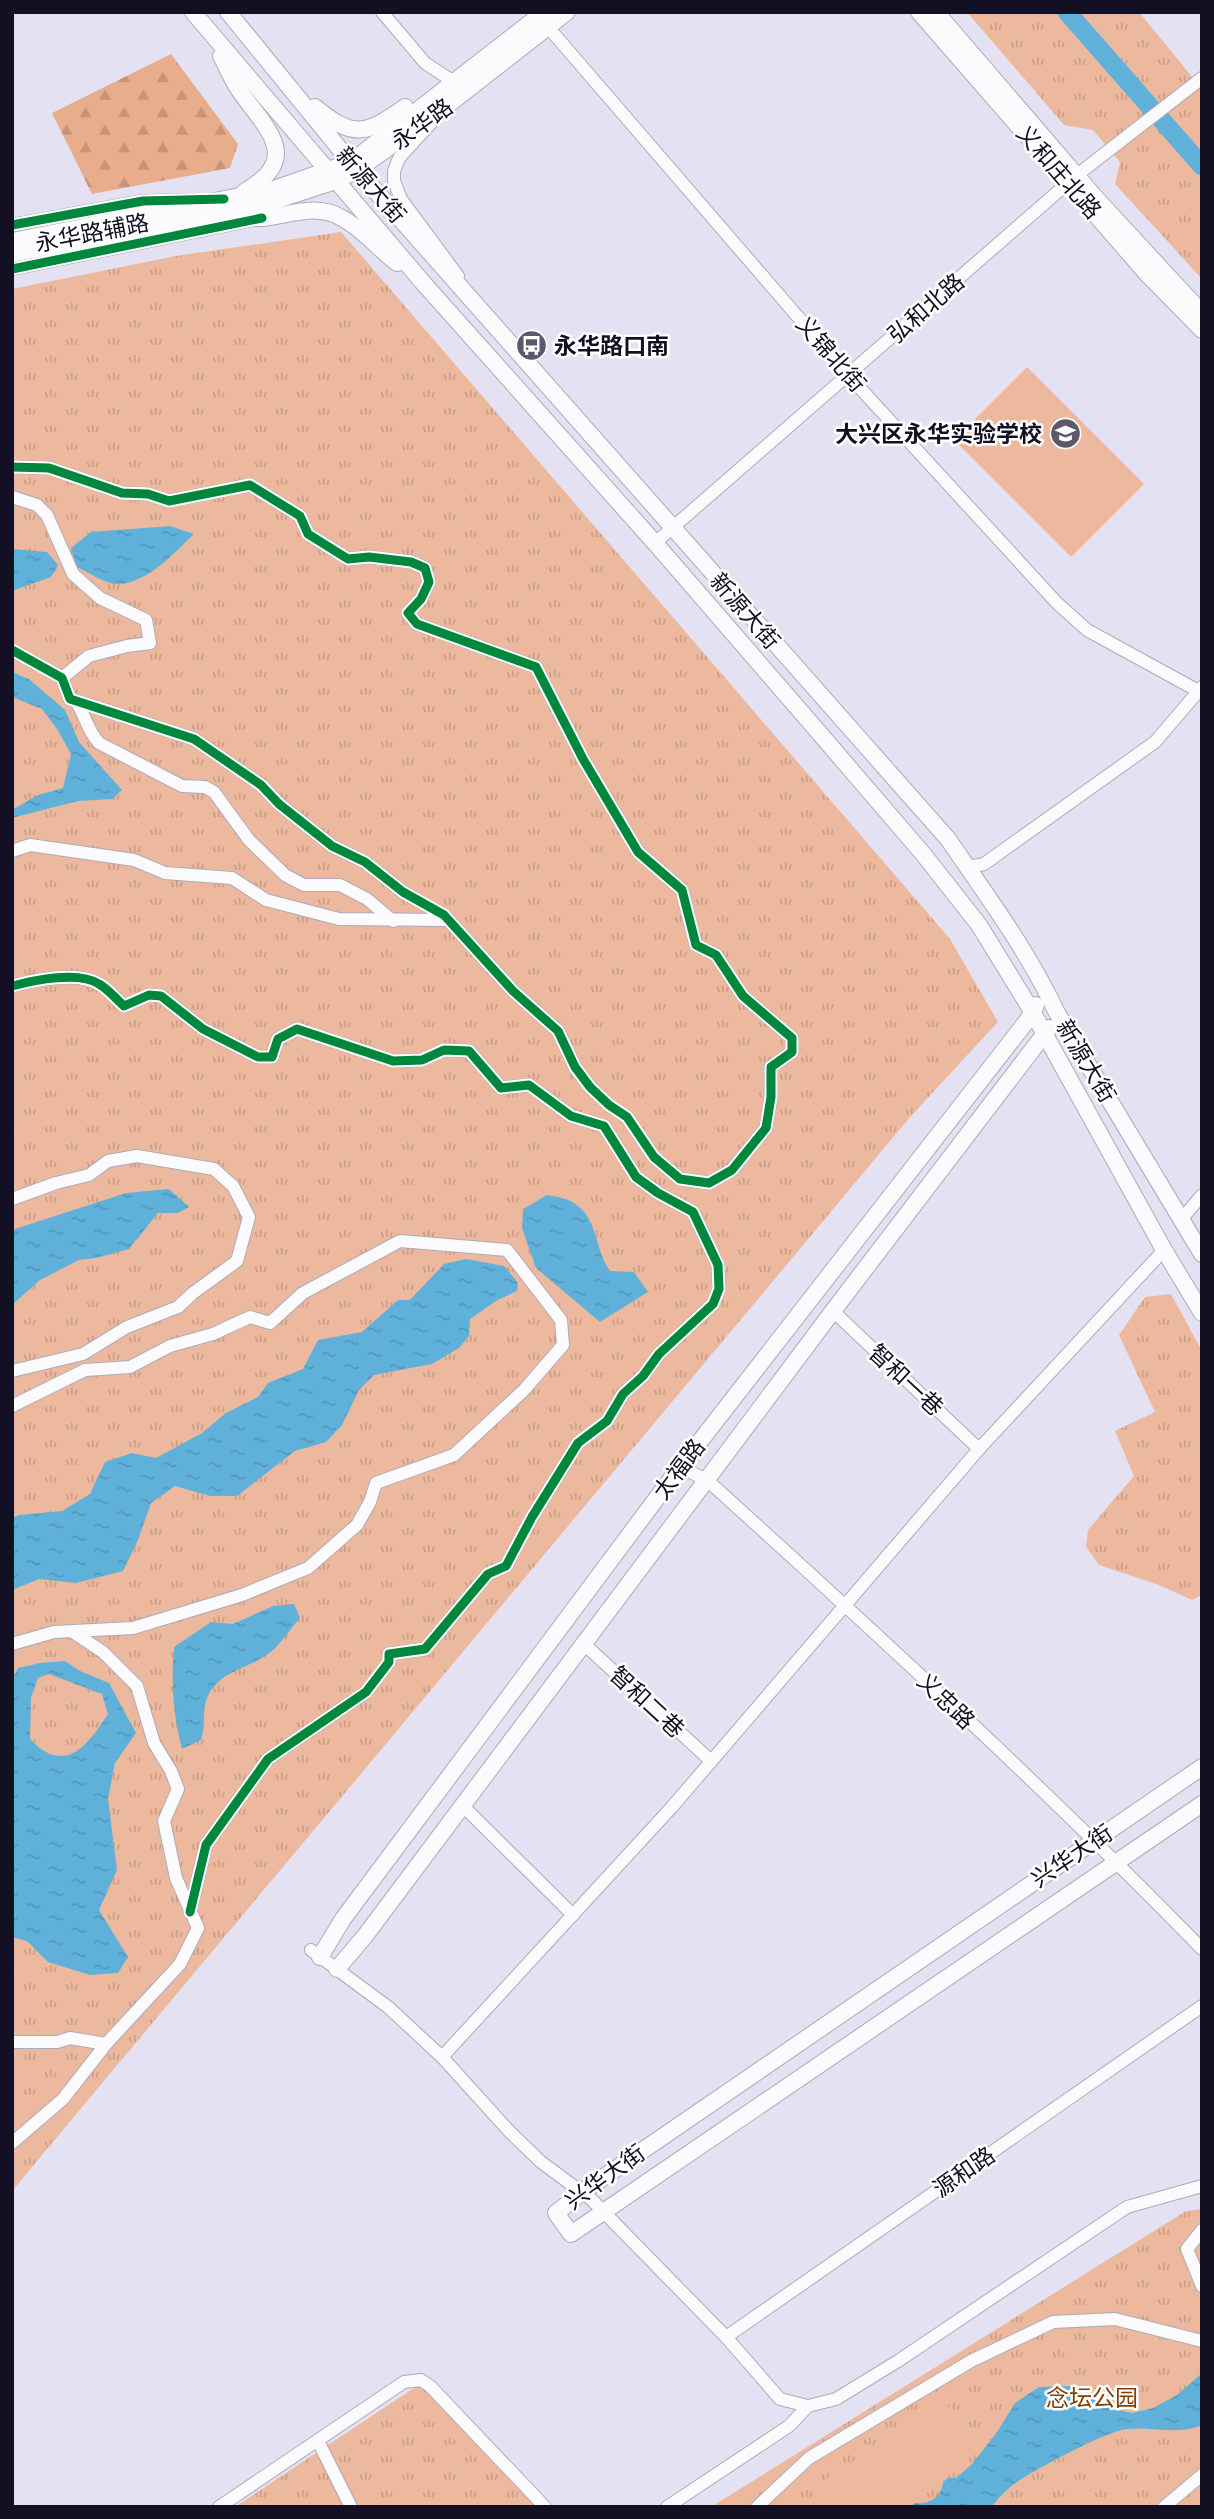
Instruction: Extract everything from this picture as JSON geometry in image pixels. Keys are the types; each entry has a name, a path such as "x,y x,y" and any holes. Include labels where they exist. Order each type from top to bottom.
{"main road":[{"name":"新源大街","path":"193,12 425,285 655,543 815,728 924,855 979,925 1033,1013 1164,1250 1202,1312"},
{"name":"新源大街","path":"228,12 354,166 948,839 1006,922 1045,987 1057,1013 1202,1254"},
{"name":"永华路","path":"354,166 454,82 544,12"},
{"name":"永华路","path":"12,254 274,201 332,176 354,166 444,108 567,12"},
{"name":"义和庄北路","path":"919,12 1073,180 1202,313"},
{"name":"义和庄北路","path":"936,12 1148,275 1202,330"},
{"path":"207,29 238,89 269,127 276,147 270,171 259,183 224,199"},
{"path":"284,80 331,120 356,131 375,126 409,104 454,82"},
{"name":"永华路","path":"12,241 332,176"},
{"path":"214,215 262,218 310,210 340,217 425,285"},
{"name":"太福路","path":"316,1954 680,1467 1033,1013 1045,987"},
{"name":"太福路","path":"337,1969 365,1936 833,1311 1044,1035 1057,1013"},
{"name":"兴华大街","path":"1202,1768 582,2192 556,2213 571,2234 1202,1804"}],"street":[{"path":"382,12 425,63 454,82"},
{"name":"义锦北街","path":"554,34 848,375 1057,603 1087,630 1201,690"},
{"name":"弘和北路","path":"655,543 1073,180 1139,125 1202,78"},
{"path":"444,108 399,158 394,171 394,181 401,199 449,262 475,303"},
{"name":"永华路辅路","path":"12,225 142,201 224,199"},
{"name":"永华路辅路","path":"12,269 262,218"},
{"path":"12,467 49,468 122,492 148,494 169,502 250,485 300,516 308,534 348,559 369,557 411,562 425,568 429,582 421,599 408,613 417,624 536,667 583,760 638,852 682,890 696,945 716,955 743,996 792,1038 792,1052 771,1067 771,1097 766,1128 732,1170 709,1183 680,1179 654,1157 627,1117 590,1087 575,1067 558,1031 513,991 444,915 404,892 365,862 332,846 279,804 261,785 194,739 70,699 62,678 12,650"},
{"path":"12,497 37,505 47,515 73,574 100,598 146,620 150,643 89,656 62,678"},
{"path":"968,867 984,864 1155,742 1201,690"},
{"path":"76,701 84,713 90,733 99,743 183,786 205,787 214,792 249,840 285,875 304,886 340,885 367,899 393,921"},
{"path":"12,850 30,845 134,860 165,873 232,878 266,900 339,919 449,920"},
{"path":"12,986 37,979 82,978 99,983 124,1006 149,995 161,996 203,1029 258,1057 272,1057 278,1039 297,1029 393,1061 422,1060 444,1051 469,1051 501,1087 529,1085 571,1116 604,1126 636,1177 658,1193 693,1212 718,1265 719,1289 713,1304 659,1354 643,1376 622,1394 607,1421 578,1443 532,1517 506,1566 488,1574 425,1649 389,1654 389,1662 366,1692 268,1759 206,1845 190,1912"},
{"path":"12,1199 56,1183 89,1175 108,1161 137,1156 214,1169 233,1186 249,1217 237,1261 178,1307 127,1327 83,1354 12,1371"},
{"path":"1181,1220 1202,1195"},
{"path":"12,1406 85,1370 130,1367 170,1346 213,1334 250,1317 270,1323 303,1293 401,1241 507,1251 561,1320 563,1345 524,1390 454,1455 376,1483 358,1525 308,1568 242,1595 133,1628 54,1632 12,1644"},
{"path":"442,2057 672,1807 979,1449 1164,1250"},
{"name":"智和一巷","path":"833,1311 979,1449"},
{"name":"义忠路","path":"680,1467 707,1480 844,1605 1118,1863 1202,1949"},
{"path":"12,2143 63,2099 106,2044 180,1964 198,1928 176,1878 164,1821 178,1789 171,1771 154,1743 137,1686 103,1652 73,1632"},
{"name":"智和二巷","path":"584,1644 711,1761"},
{"path":"463,1806 573,1915"},
{"path":"316,1954 388,2007 442,2057 541,2162 603,2211 726,2337 780,2399 808,2406 836,2399 898,2361 1127,2207 1202,2186"},
{"name":"源和路","path":"726,2337 1202,2006"},
{"path":"12,2042 57,2042 70,2038 106,2044"},
{"path":"1202,2230 1187,2249 1202,2286"},
{"path":"757,2507 809,2458 971,2361 1053,2322 1115,2319 1202,2341"},
{"path":"219,2507 404,2382 421,2380 430,2386 545,2507"},
{"path":"667,2507 789,2426 808,2406"},
{"path":"318,2441 351,2507"},
{"path":"1164,2507 1202,2475"}],"green space":[{"path":"967,12 1139,12 1202,89 1202,279 1115,184 1120,162 1093,130 1064,125"},
{"path":"171,54 238,144 230,168 92,194 52,113"},
{"path":"341,232 950,939 998,1022 911,1116 12,2191 12,289 176,256"},
{"path":"1027,367 1144,484 1071,557 954,440"},
{"path":"1171,1294 1202,1351 1202,1595 1192,1600 1159,1585 1099,1565 1086,1547 1088,1530 1134,1476 1115,1431 1155,1412 1119,1335 1145,1297"},
{"name":"念坛公园","path":"1202,2209 1202,2507 711,2507 1186,2211"},
{"path":"429,2378 547,2507 235,2507"},
{"path":"943,2405 952,2407 972,2433 959,2455 930,2481 896,2502 884,2507 835,2507 824,2491 826,2479 933,2408"}],"water":[{"path":"170,526 194,534 169,558 139,579 117,584 102,580 77,567 71,548 91,532"},
{"path":"12,549 47,552 58,565 51,577 12,591"},
{"path":"12,672 29,679 65,710 79,742 122,790 112,799 78,801 12,818 12,810 38,795 63,788 71,754 42,709 12,697"},
{"path":"169,1189 189,1207 178,1213 158,1213 129,1249 79,1260 40,1280 12,1305 12,1233 15,1229 126,1193"},
{"path":"547,1195 568,1200 582,1210 588,1217 610,1271 634,1272 648,1292 600,1322 536,1268 522,1228 523,1209"},
{"path":"466,1259 504,1266 518,1283 517,1291 496,1301 470,1319 469,1336 459,1348 432,1364 374,1375 359,1390 342,1425 326,1442 295,1451 237,1496 210,1496 175,1486 151,1503 123,1571 76,1583 39,1579 12,1590 12,1518 62,1511 90,1494 105,1462 132,1453 156,1458 202,1433 226,1413 258,1397 268,1383 303,1369 318,1340 362,1332 398,1300 410,1300 444,1264"},
{"path":"294,1604 300,1618 272,1651 227,1675 212,1688 207,1698 201,1740 182,1749 174,1698 174,1647 211,1622 233,1624 273,1606"},
{"path":"65,1661 80,1671 109,1683 136,1733 115,1763 108,1799 117,1870 99,1910 128,1957 118,1973 90,1975 48,1962 27,1941 12,1937 12,1679 18,1668","holes":["49,1674 102,1694 108,1714 92,1737 74,1752 65,1756 54,1755 30,1739 31,1698 38,1678"]},
{"path":"1202,2373 1202,2425 1183,2430 1127,2429 1102,2437 1069,2452 1014,2484 991,2507 910,2507 915,2503 934,2499 943,2482 948,2478 956,2478 972,2464 1015,2403 1039,2387 1071,2386 1114,2409 1132,2413 1153,2408 1177,2395"}],"waterway":[{"path":"1067,12 1202,166"}],"cycle path":[{"path":"12,225 143,201 224,199"},
{"path":"12,269 262,218"},
{"path":"12,467 49,468 122,493 148,494 169,501 250,485 300,516 308,534 348,559 369,557 411,562 425,568 429,582 421,599 408,613 417,624 536,667 583,759 638,852 682,890 696,945 716,955 743,996 792,1038 792,1052 771,1067 771,1097 766,1128 732,1170 709,1183 680,1179 654,1157 627,1117 590,1087 575,1067 558,1031 513,991 444,915 403,892 365,862 332,846 279,804 261,785 194,739 70,699 62,678 12,650"},
{"path":"12,986 69,977 90,980 102,986 124,1006 149,995 161,996 203,1029 258,1057 272,1057 278,1039 297,1029 393,1061 422,1060 444,1050 469,1051 501,1088 529,1085 571,1116 604,1126 636,1177 658,1193 693,1212 718,1265 719,1289 713,1304 659,1354 643,1376 623,1394 607,1421 578,1443 532,1517 506,1566 488,1574 425,1649 389,1654 389,1662 366,1692 268,1759 206,1845 190,1912"}],"place":[{"name":"永华路口南","path":"531,346"},
{"name":"大兴区永华实验学校","path":"1065,434"}]}
